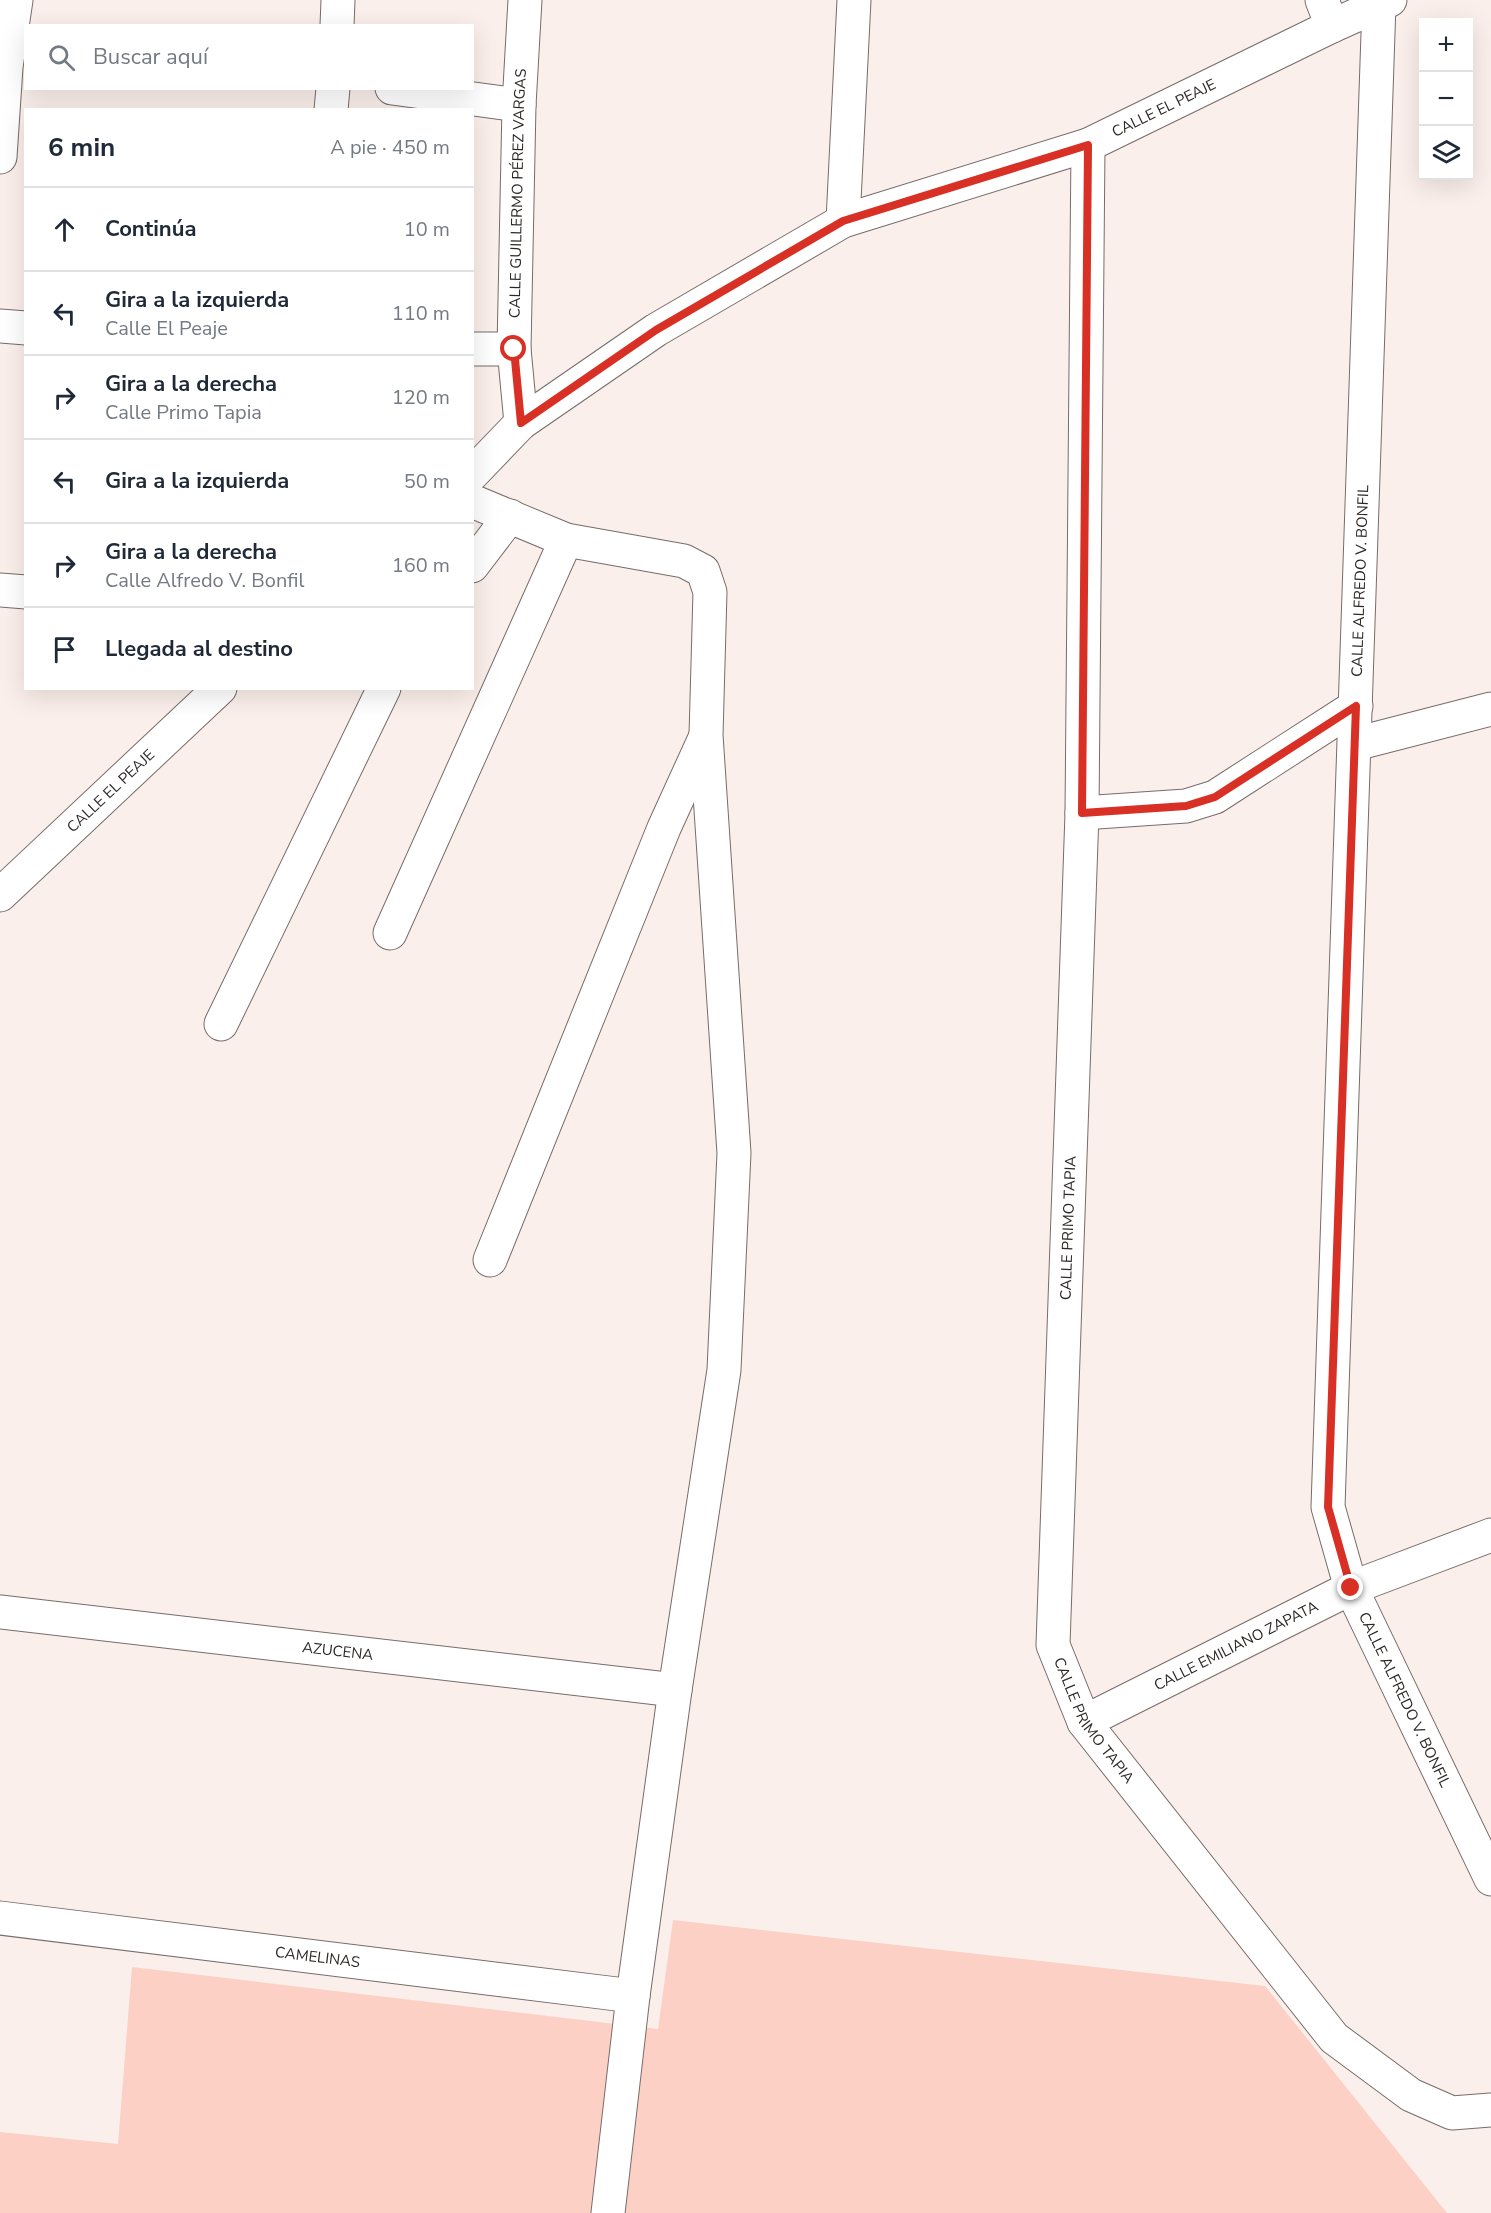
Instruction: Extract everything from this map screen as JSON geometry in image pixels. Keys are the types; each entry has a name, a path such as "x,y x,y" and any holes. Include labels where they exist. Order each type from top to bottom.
{"street":[{"path":"0,157 16,68 16,0"},
{"path":"337,24 338,0"},
{"name":"CALLE GUILLERMO PÉREZ VARGAS","path":"521,423 514,349 519,105 525,0"},
{"path":"843,221 854,0"},
{"name":"CALLE EL PEAJE","path":"474,472 521,423 656,330 843,221 1088,145 1327,13 1384,2"},
{"name":"CALLE ALFREDO V. BONFIL","path":"1384,2 1356,706 1328,1507 1351,1588 1491,1879"},
{"path":"331,108 333,90"},
{"path":"407,90 519,105"},
{"name":"CALLE PRIMO TAPIA","path":"1088,145 1082,813 1053,1645 1084,1722 1334,2038 1411,2095 1452,2113 1491,2110"},
{"path":"0,326 24,328"},
{"path":"474,349 514,349"},
{"path":"474,502 566,540 684,561 703,571 710,592 706,735 734,1153 724,1370 675,1690 633,1996 608,2213"},
{"path":"474,563 510,516"},
{"path":"390,933 566,540"},
{"path":"0,590 24,592"},
{"name":"CALLE EL PEAJE","path":"0,894 218,690"},
{"path":"220,1024 383,690"},
{"path":"1082,813 1186,806 1215,797 1356,706"},
{"path":"1355,744 1491,709"},
{"path":"490,1260 664,828 706,735"},
{"name":"CALLE EMILIANO ZAPATA","path":"1084,1722 1351,1588 1491,1535"},
{"name":"AZUCENA","path":"0,1612 675,1690"},
{"name":"CAMELINAS","path":"0,1918 633,1996"}],"shaded area":[{"path":"673,1920 1265,1986 1447,2213 0,2213 0,2132 118,2144 132,1967 658,2029"}],"route":[{"path":"514,349 521,423 656,330 843,221 1088,145 1082,813 1186,806 1215,797 1356,706 1328,1507 1351,1588"}]}
